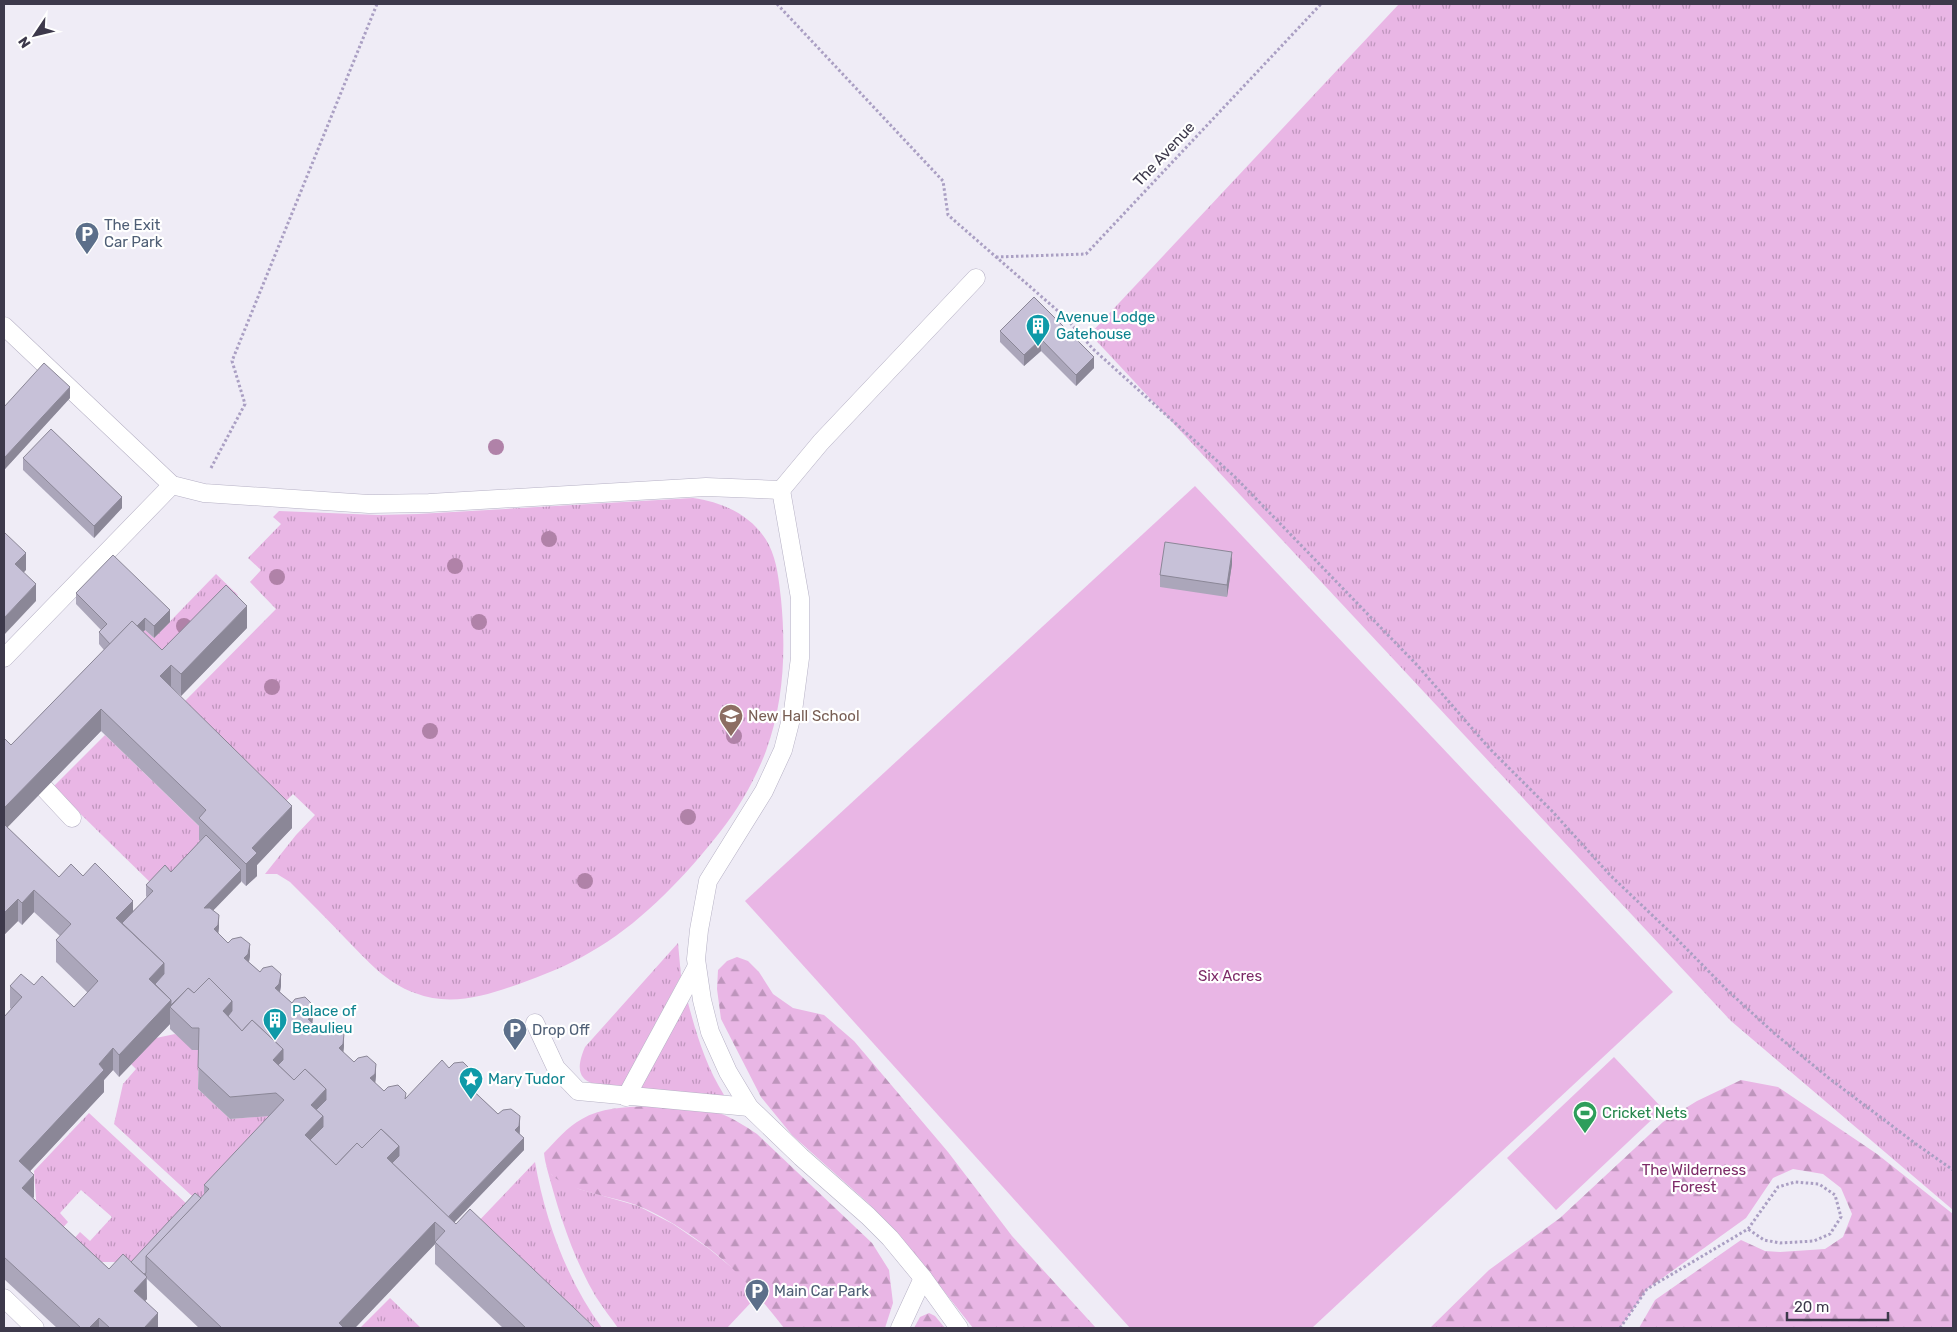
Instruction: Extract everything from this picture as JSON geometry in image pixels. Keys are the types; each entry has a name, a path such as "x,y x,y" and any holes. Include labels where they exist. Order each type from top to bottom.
{"lane":[{"path":"959,1328 923,1278 890,1238 801,1157 749,1106 728,1072 710,1032 696,968 699,930 708,882 764,791 783,750 793,710 800,658 800,598 781,490 821,442 976,278"},
{"path":"4,326 172,485 204,493 369,504 429,504 706,487 781,490"},
{"path":"4,658 172,485"},
{"path":"45,789 72,818"},
{"path":"626,1097 696,968"},
{"path":"535,1023 556,1068 578,1091 626,1097 749,1106"},
{"path":"900,1328 923,1278"},
{"path":"4,1298 35,1328"}],"path":[{"path":"208,474 244,404 232,361 377,4"},
{"path":"777,4 943,181 948,215 1066,318 1093,349 1235,477 1417,666 1490,749 1552,811 1610,875 1727,990 1774,1033 1830,1079 1953,1170"},
{"name":"The Avenue","path":"995,257 1086,254 1321,4"},
{"path":"1620,1328 1647,1289 1748,1230 1778,1187 1795,1182 1819,1184 1835,1196 1841,1217 1830,1234 1814,1241 1780,1244 1764,1240 1748,1230"}],"green space":[{"path":"1399,4 1953,4 1953,1210 1731,1021 1090,334"},
{"name":"Six Acres","path":"1195,486 1673,992 1312,1328 1130,1328 745,901"},
{"path":"693,498 726,507 746,518 763,535 772,551 776,564 783,618 783,657 780,695 777,714 762,762 740,803 707,848 649,910 599,947 555,970 513,986 472,998 443,999 415,993 386,977 369,963 290,882 277,874 265,874 296,835 315,815 293,794 285,802 183,703 276,609 250,582 261,570 248,558 281,524 273,517 279,511 378,515 418,514"},
{"path":"216,574 238,595 162,672 132,643 145,630 154,638"},
{"path":"105,735 206,833 206,847 155,887 53,787"},
{"path":"678,943 681,976 621,1088 601,1086 586,1080 580,1069 585,1047"},
{"path":"737,957 748,961 759,972 773,994 793,1008 824,1015 854,1041 948,1152 1012,1236 1096,1328 973,1328 909,1247 868,1203 792,1135 761,1097 721,1019 717,989 718,970 727,961"},
{"path":"687,999 711,1072 724,1095 715,1098 639,1090"},
{"path":"175,1034 199,1050 198,1089 230,1119 276,1115 204,1207 114,1124 123,1084 136,1069 131,1064 156,1038"},
{"name":"Cricket Nets","path":"1614,1057 1663,1109 1556,1210 1507,1158"},
{"name":"The Wilderness Forest","path":"1741,1080 1778,1087 1877,1154 1953,1214 1953,1328 1639,1328 1655,1300 1741,1240 1765,1251 1780,1252 1825,1249 1843,1237 1852,1214 1841,1188 1823,1174 1793,1169 1773,1178 1746,1218 1647,1289 1620,1328 1430,1328 1489,1270 1560,1218 1663,1122 1697,1101"},
{"path":"646,1106 683,1107 719,1113 757,1134 872,1243 889,1270 893,1303 885,1328 784,1328 737,1273 716,1254 676,1225 636,1205 578,1189 558,1180 549,1172 544,1153 571,1126 597,1112"},
{"path":"89,1113 189,1206 136,1262 92,1262 71,1242 80,1232 90,1241 112,1217 81,1190 60,1213 68,1222 59,1232 37,1212 34,1171"},
{"path":"535,1162 545,1206 559,1249 578,1290 602,1328 578,1328 473,1227"},
{"path":"546,1165 552,1175 579,1189 638,1206 673,1224 708,1248 736,1271 758,1295 727,1328 618,1328 587,1281 561,1216"},
{"path":"390,1298 421,1328 360,1328"},
{"path":"929,1313 935,1316 945,1328 914,1328 920,1317"}],"building":[{"name":"Avenue Lodge Gatehouse","path":"1034,297 1094,357 1076,375 1041,339 1024,355 1000,331"},
{"path":"44,363 70,387 5,457 4,407"},
{"path":"51,429 122,497 94,526 23,458"},
{"path":"5,533 26,553 15,564 36,584 4,618 4,535"},
{"path":"1165,542 1232,552 1227,585 1160,575"},
{"path":"113,555 170,610 154,626 145,618 137,626 132,621 110,644 99,632 107,624 76,593"},
{"path":"226,585 247,606 181,674 171,665 160,676 292,806 252,848 257,853 246,864 199,818 206,810 101,709 4,808 4,738 11,745 132,621 162,650"},
{"path":"4,824 59,877 71,864 83,876 95,863 133,901 116,918 164,963 149,979 171,1000 119,1055 113,1048 99,1064 104,1070 19,1161 34,1175 22,1188 109,1269 123,1254 147,1277 134,1291 158,1313 144,1328 110,1328 99,1318 89,1328 81,1328 4,1257 4,1017 22,997 10,986 21,974 34,985 42,976 74,1007 98,981 56,940 71,924 34,890 22,903 18,899 4,913"},
{"name":"Palace of Beaulieu","path":"206,835 241,870 204,908 210,908 219,915 218,925 214,929 228,943 232,939 241,937 250,944 248,954 244,958 260,972 263,968 272,966 281,974 279,984 275,988 292,1003 295,999 305,997 313,1005 312,1015 308,1019 322,1032 326,1028 335,1026 344,1034 343,1044 339,1048 354,1062 358,1058 367,1056 376,1064 375,1074 370,1078 384,1091 388,1087 398,1085 406,1093 405,1099 442,1060 449,1068 454,1063 463,1062 471,1070 470,1079 466,1084 498,1114 503,1110 511,1109 520,1116 519,1126 515,1130 524,1138 448,1217 392,1163 399,1156 399,1146 381,1129 362,1148 357,1143 336,1165 310,1140 323,1127 323,1116 316,1110 326,1100 326,1089 305,1069 294,1080 278,1065 283,1060 283,1049 252,1020 242,1031 228,1016 232,1011 232,1001 209,978 194,993 188,988 171,1005 171,1000 155,984 164,974 164,963 122,923 153,891 146,885 165,865 171,872"},
{"path":"209,978 232,1001 223,1011 242,1031 252,1020 283,1049 273,1060 294,1080 305,1069 326,1089 311,1105 323,1116 305,1135 336,1165 357,1143 362,1148 381,1129 399,1146 387,1158 456,1224 470,1209 595,1328 526,1328 435,1242 445,1231 435,1222 339,1323 344,1328 222,1328 146,1256 209,1189 204,1185 284,1100 276,1093 230,1097 198,1067 199,1028 192,1028 170,1007 188,988 194,993"},
{"path":"195,1193 201,1198 146,1256 146,1273 144,1274 131,1262"}],"place":[{"name":"The Exit Car Park","path":"87,255"},
{"name":"Avenue Lodge Gatehouse","path":"1038,347"},
{"name":"New Hall School","path":"731,737"},
{"name":"Palace of Beaulieu","path":"275,1041"},
{"name":"Drop Off","path":"515,1051"},
{"name":"Mary Tudor","path":"471,1100"},
{"name":"Cricket Nets","path":"1585,1134"},
{"name":"Main Car Park","path":"757,1312"}]}
